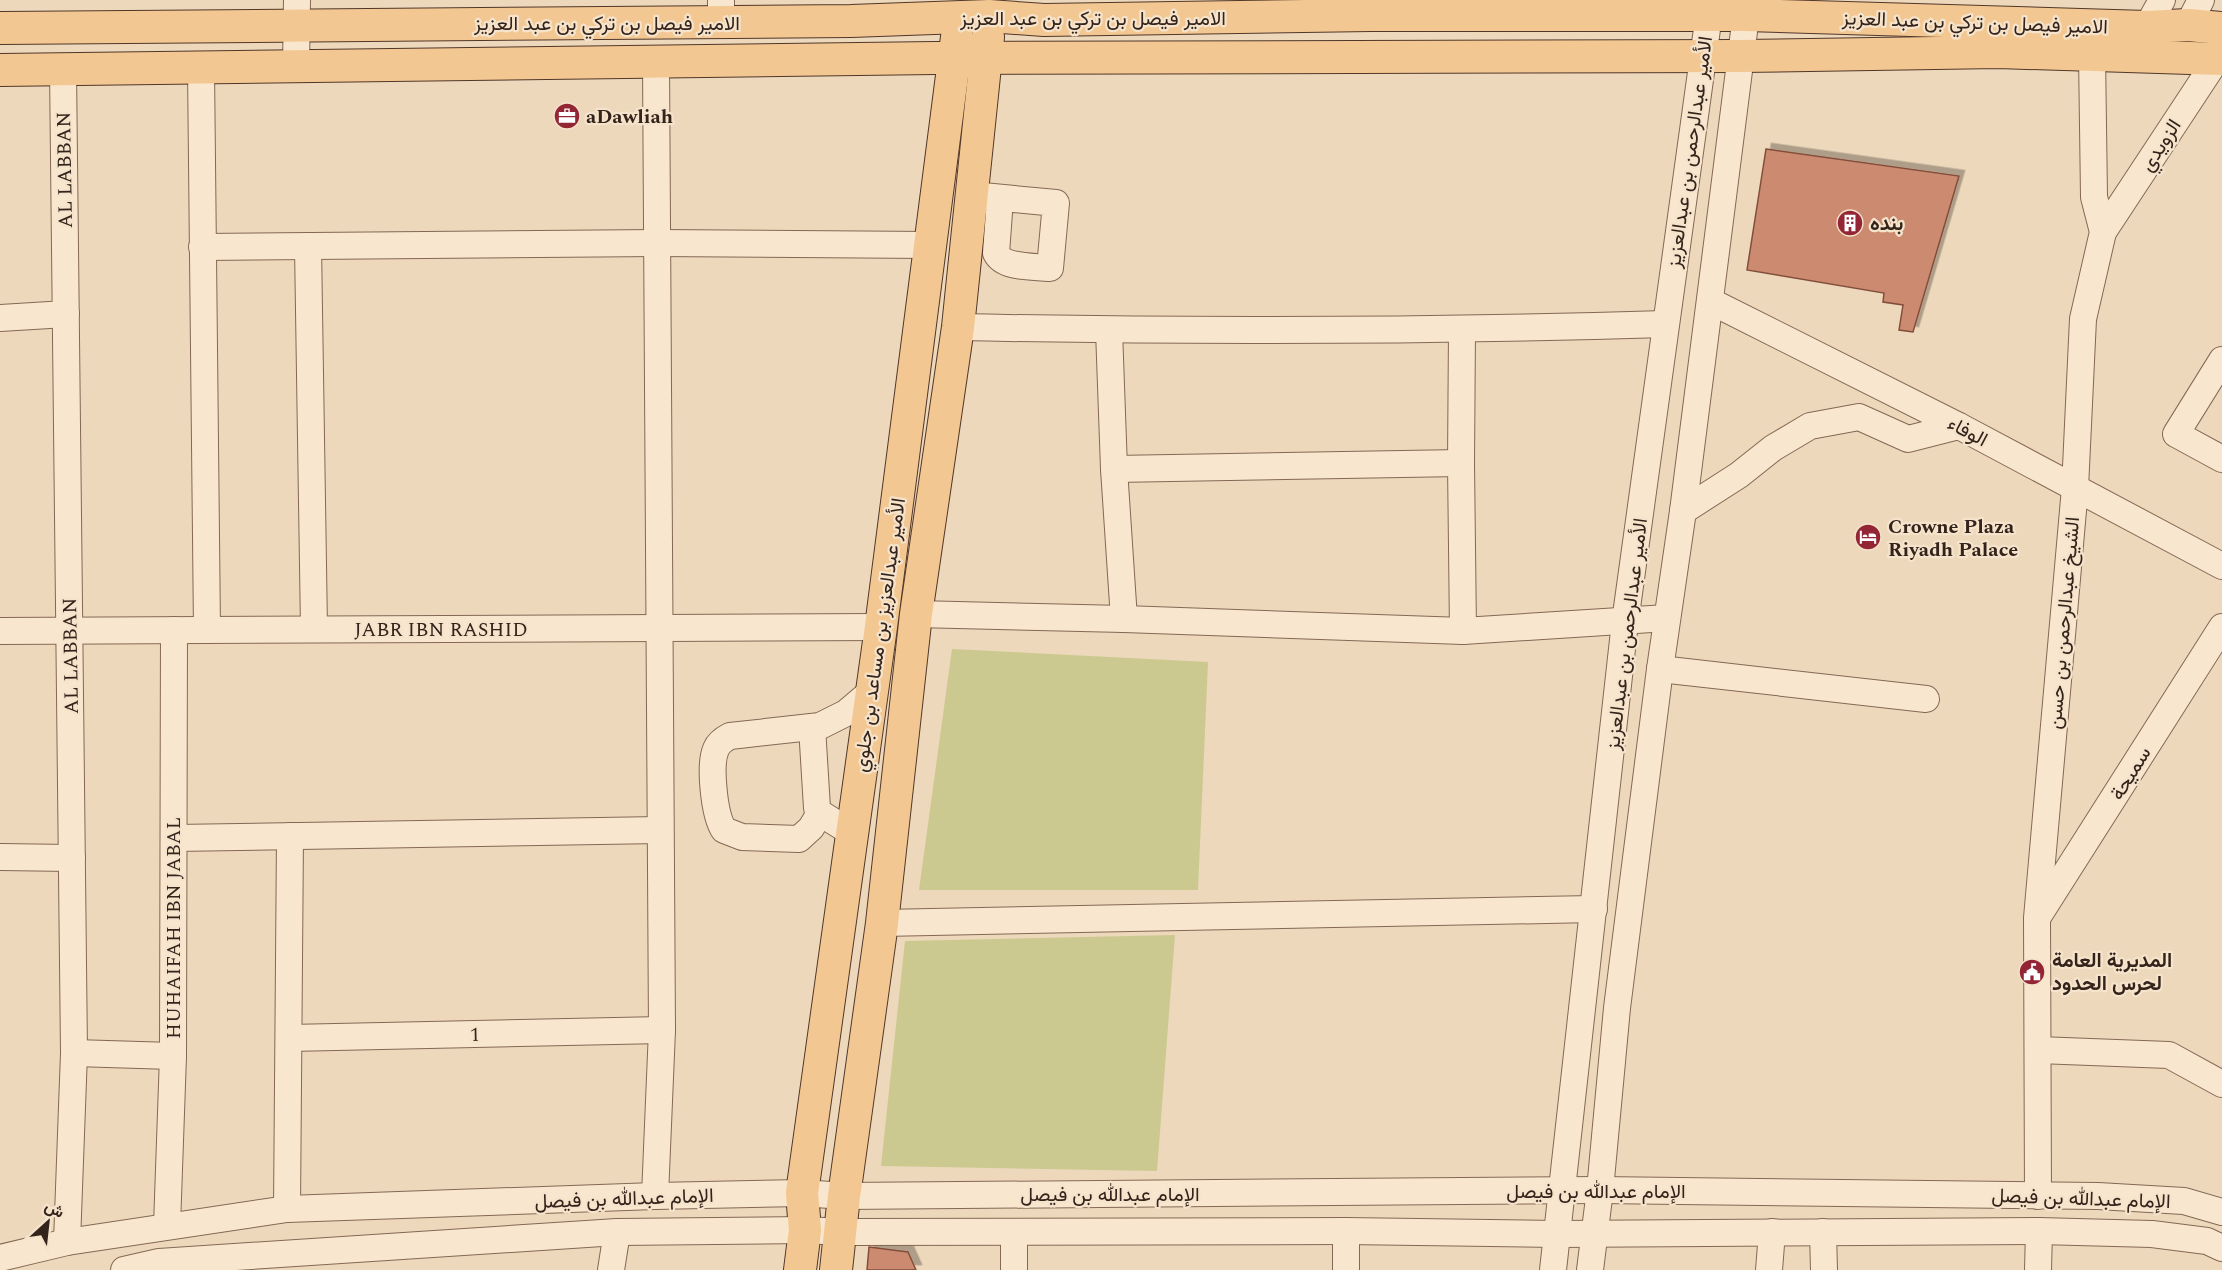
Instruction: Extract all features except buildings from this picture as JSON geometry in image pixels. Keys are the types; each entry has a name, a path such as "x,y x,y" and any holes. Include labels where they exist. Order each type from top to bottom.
{"main road":[{"name":"الامير فيصل بن تركي بن عبد العزيز","path":"0,28 297,13 975,8 1044,20 1371,8 1747,8 2147,27 2195,13 2222,28"},
{"name":"الأمير عبدالعزيز بن مساعد بن جلوي","path":"800,1270 805,1230 802,1193 881,627 929,245 970,58 975,8"},
{"name":"الامير فيصل بن تركي بن عبد العزيز","path":"0,70 970,58 1741,56 1998,52 2220,59"},
{"name":"الأمير عبدالعزيز بن مساعد بن جلوي","path":"836,1270 882,923 916,614 958,327 986,197 970,58"}],"street":[{"path":"2147,27 2162,0"},
{"name":"الأمير عبدالرحمن بن عبدالعزيز","path":"1552,1270 1625,622 1710,8"},
{"name":"الأمير عبدالرحمن بن عبدالعزيز","path":"1590,1270 1617,1008 1747,8"},
{"path":"296,67 297,13"},
{"name":"الشيخ عبدالرحمن بن حسن","path":"2038,1196 2037,918 2075,488 2083,319 2103,232 2094,197 2092,54"},
{"name":"الزويدي","path":"2103,232 2220,59"},
{"path":"656,62 662,1030 656,1196"},
{"path":"201,68 207,630"},
{"name":"AL LABBAN","path":"63,69 74,1053 67,1242"},
{"path":"202,247 657,243 929,245"},
{"path":"308,246 314,629"},
{"name":"الوفاء","path":"1710,302 1959,426 2222,566"},
{"path":"0,318 66,315"},
{"path":"958,327 1109,330 1462,330 1665,324"},
{"path":"1109,330 1114,469 1124,619"},
{"path":"1462,330 1463,631"},
{"path":"2222,360 2176,434 2222,459"},
{"path":"1683,511 1739,474 1773,448 1810,426 1859,417 1908,439 1959,426"},
{"path":"1114,469 1461,463"},
{"path":"916,614 1463,631 1667,618"},
{"name":"JABR IBN RASHID","path":"0,631 881,627"},
{"name":"سميحة","path":"2037,918 2222,627"},
{"name":"HUHAIFAH IBN JABAL","path":"167,1226 173,1056 174,630"},
{"path":"1660,669 1926,699"},
{"path":"820,813 811,828 799,839 742,837 724,830 717,811 713,760 717,747 721,741 730,736 812,727 834,721 872,691"},
{"path":"812,727 816,805 820,813 852,833"},
{"path":"174,838 660,830"},
{"path":"287,1209 290,836"},
{"path":"0,857 72,858"},
{"path":"882,923 1594,909"},
{"name":"1","path":"289,1038 662,1030"},
{"path":"2038,1050 2169,1055 2222,1084"},
{"path":"74,1053 173,1056"},
{"name":"الإمام عبدالله بن فيصل","path":"0,1258 67,1242 287,1209 656,1196 802,1193 844,1196 1600,1190 2098,1196 2184,1201 2222,1212"},
{"path":"1151,1193 1167,1198 1174,1212 1171,1224 1156,1231"},
{"path":"1244,1193 1229,1197 1224,1203 1222,1214 1229,1227 1248,1231"},
{"name":"الإمام عبدالله بن فيصل","path":"124,1270 617,1232 805,1230 842,1232 1346,1231 1557,1234 2039,1231 2152,1234 2207,1241 2222,1248"},
{"path":"1346,1231 1346,1270"},
{"path":"2038,1270 2039,1231"},
{"path":"611,1270 617,1232"},
{"path":"1014,1232 1014,1270"},
{"path":"1769,1270 1772,1232"},
{"path":"1823,1232 1824,1270"}],"shaded area":[{"path":"952,649 1208,662 1198,890 919,890"},
{"path":"1175,935 1157,1171 881,1166 905,941"}],"place":[{"name":"aDawliah","path":"567,116"},
{"name":"بنده","path":"1850,223"},
{"name":"Crowne Plaza Riyadh Palace","path":"1868,537"},
{"name":"المديرية العامة لحرس الحدود","path":"2032,972"}]}
